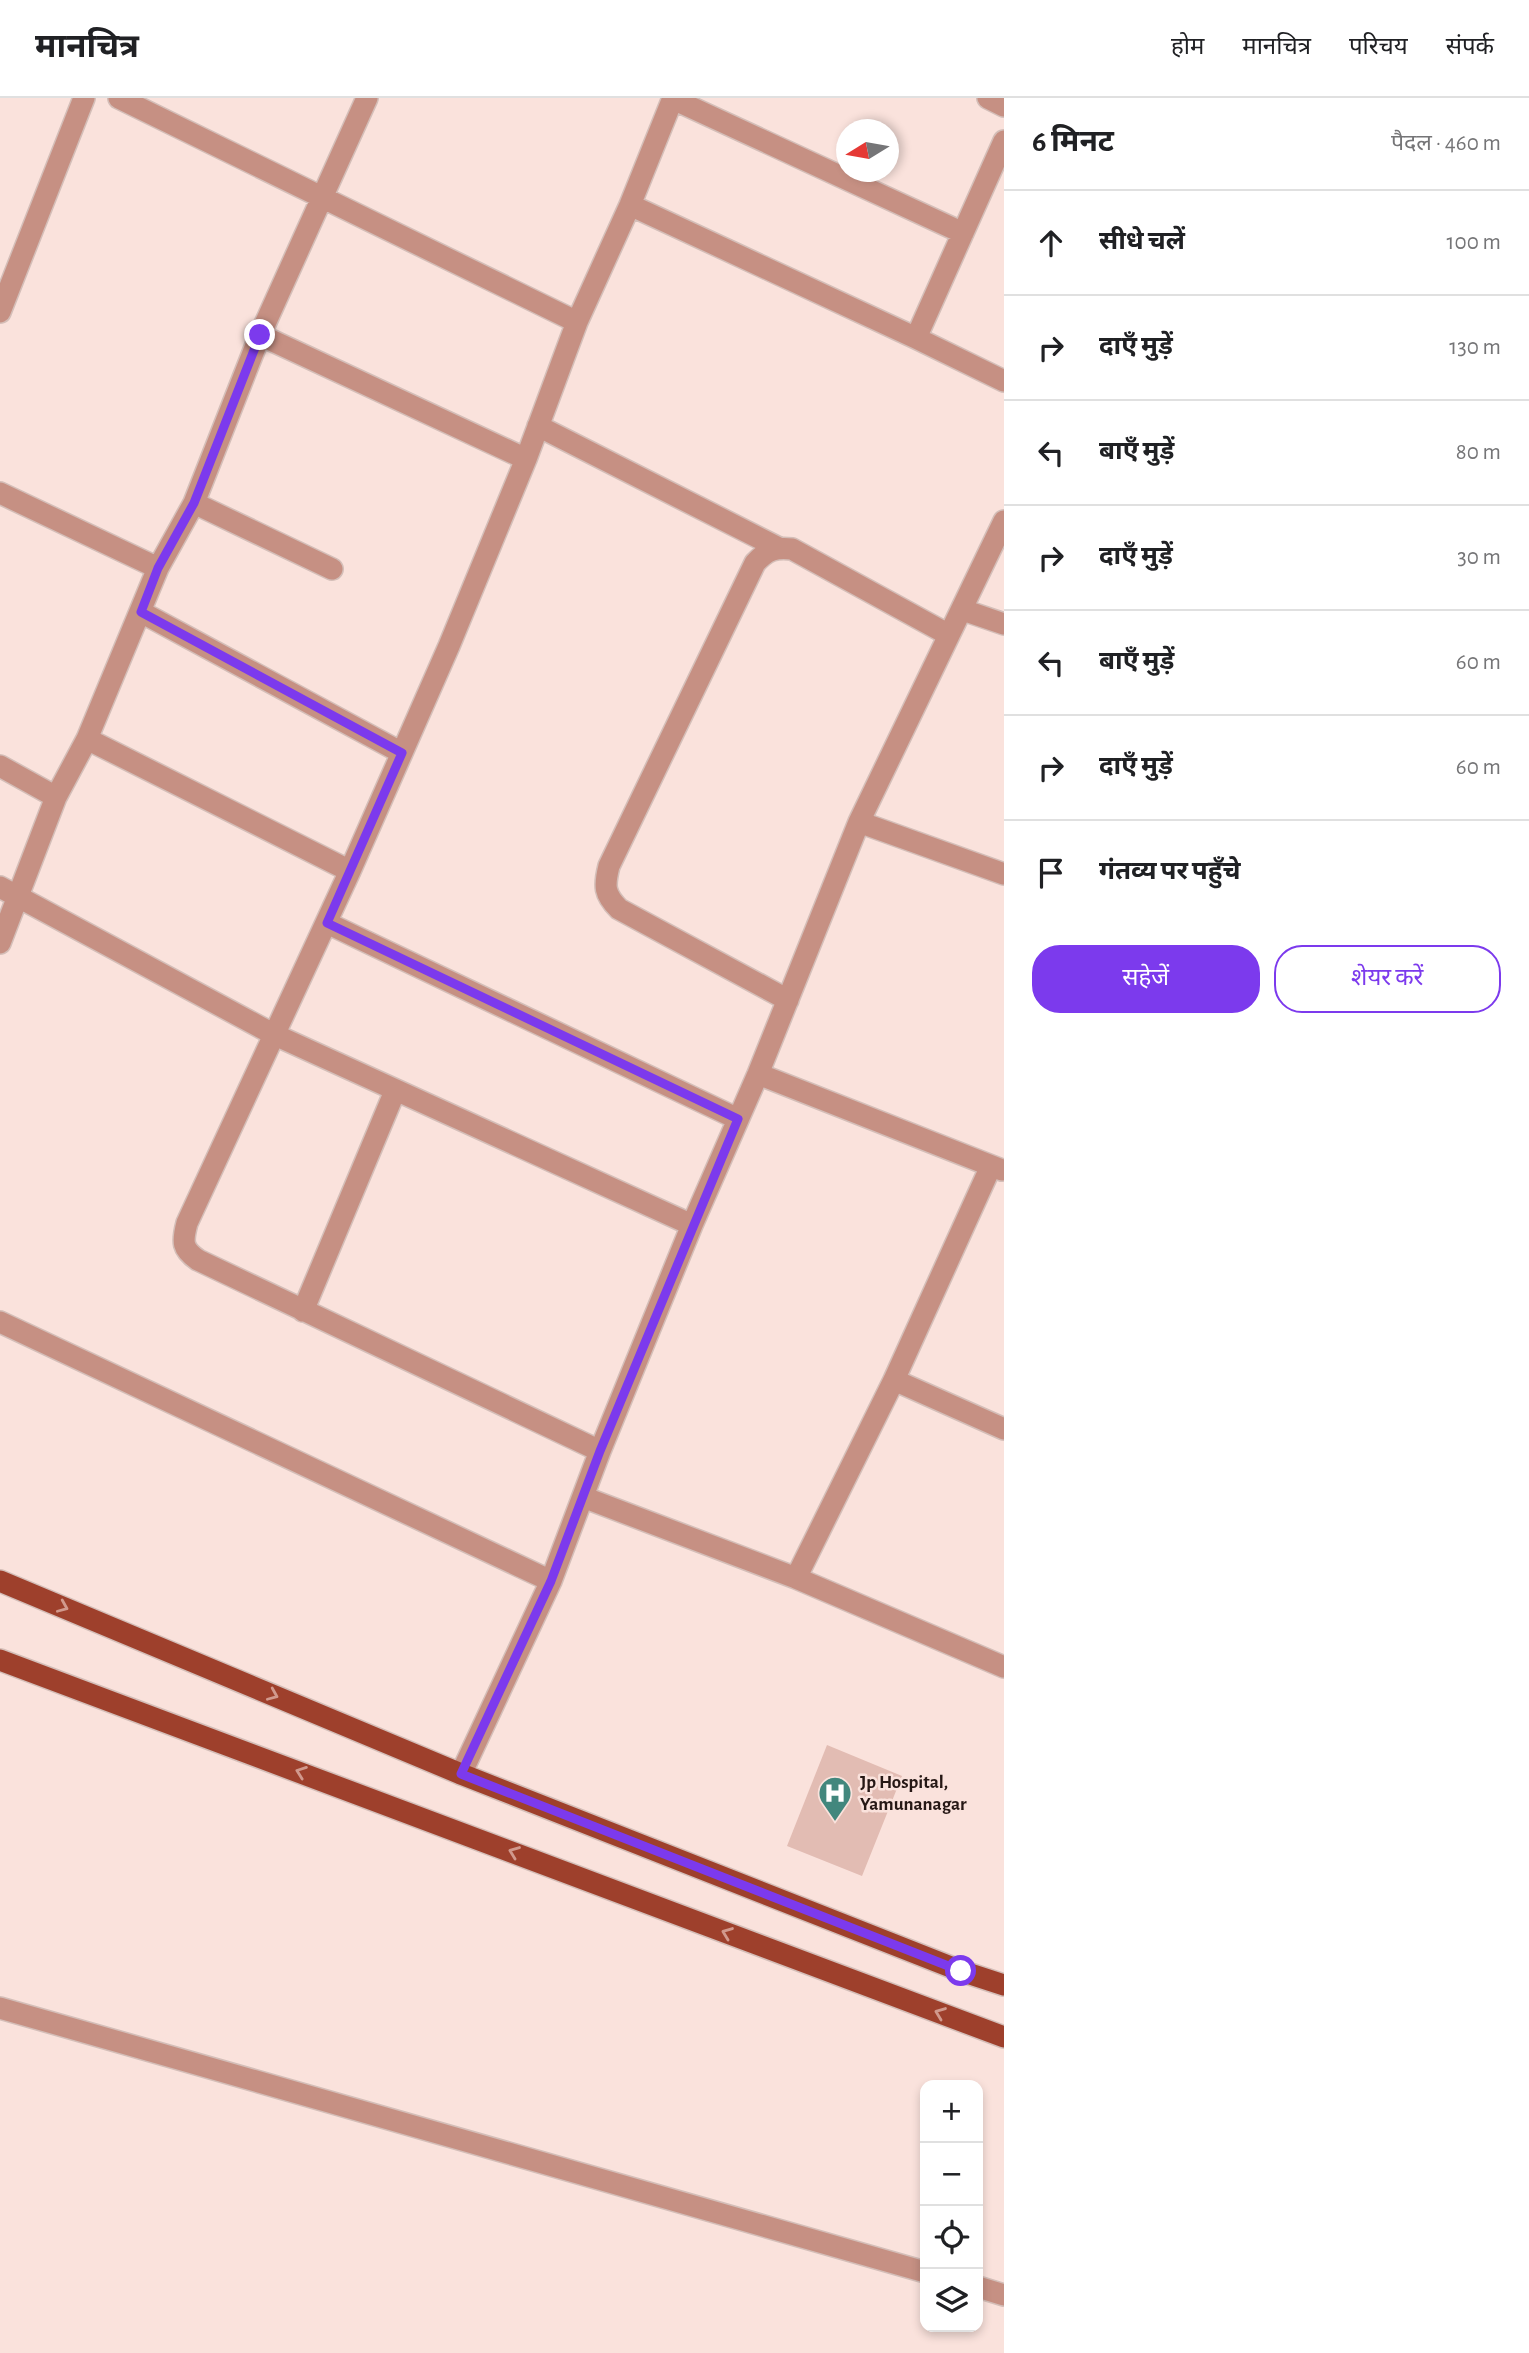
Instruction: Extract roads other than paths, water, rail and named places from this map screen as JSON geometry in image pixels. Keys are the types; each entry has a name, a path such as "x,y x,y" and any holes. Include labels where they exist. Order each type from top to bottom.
{"main road":[{"path":"0,1581 461,1774 961,1971 1004,1985"},
{"path":"0,1660 1004,2037"}],"street":[{"path":"0,312 84,98"},
{"path":"119,98 577,322"},
{"path":"0,943 9,892 87,739 158,568 194,503 260,335 367,98"},
{"path":"600,1451 198,1260 186,1251 182,1241 187,1223 327,923 402,753 526,459 577,322 630,205 673,98 963,233"},
{"path":"988,98 1004,106"},
{"path":"916,338 1004,142"},
{"path":"630,205 1004,381"},
{"path":"260,335 526,459"},
{"path":"538,426 777,547 792,549 949,635"},
{"path":"0,493 158,568"},
{"path":"194,503 332,569"},
{"path":"461,1774 551,1581 600,1451 692,1225 758,1074 859,822 1004,521"},
{"path":"777,547 755,563 609,866 604,887 609,899 619,909 788,1000"},
{"path":"963,610 1004,624"},
{"path":"141,612 402,753"},
{"path":"87,739 350,871"},
{"path":"0,766 57,797"},
{"path":"859,822 1004,874"},
{"path":"9,892 273,1034 692,1225"},
{"path":"327,923 738,1119"},
{"path":"758,1074 997,1169 796,1578"},
{"path":"303,1311 395,1091"},
{"path":"0,1322 551,1581"},
{"path":"894,1380 1004,1429"},
{"path":"583,1497 796,1578 1004,1667"},
{"path":"0,2008 920,2271"},
{"path":"983,2289 1004,2295"}],"place":[{"name":"Jp Hospital, Yamunanagar","path":"835,1823"}]}
